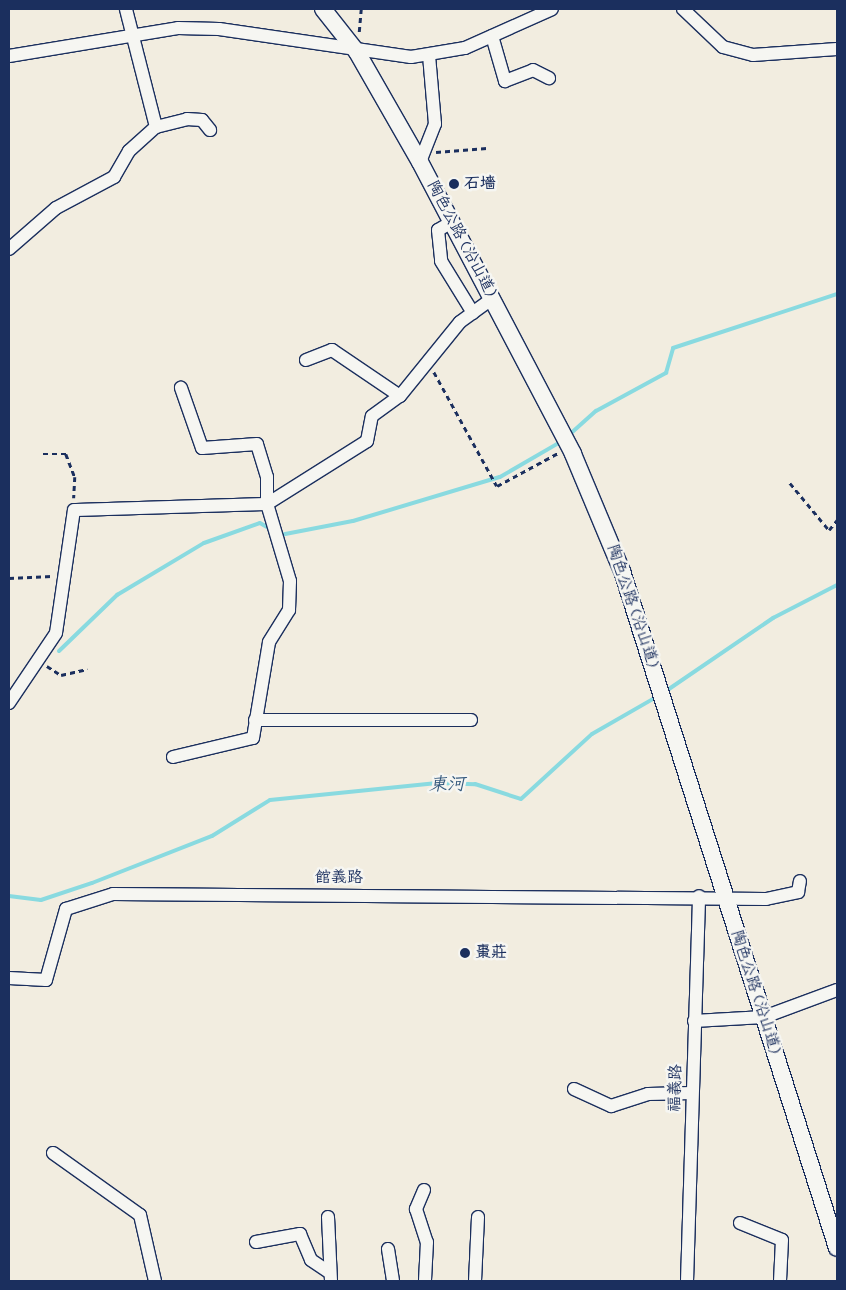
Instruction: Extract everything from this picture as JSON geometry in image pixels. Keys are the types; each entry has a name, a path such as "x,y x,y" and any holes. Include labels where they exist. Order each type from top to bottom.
{"main road":[{"name":"陶色公路 (沿山道)","path":"323,9 356,52 420,162 493,298 571,449 622,571 837,1248"}],"street":[{"path":"126,9 156,127"},
{"path":"9,56 178,28 219,29 356,52 429,55 492,36 525,15 552,9"},
{"path":"683,9 723,47 753,55 837,49"},
{"path":"492,36 505,81 533,70 549,78"},
{"path":"420,162 434,124 429,55"},
{"path":"9,249 56,208 114,177 129,151 156,127 187,119 202,120 210,130"},
{"path":"452,222 438,230 441,261 472,313"},
{"path":"9,703 56,633 74,510 267,504 367,441 372,416 400,396 429,364 460,322 493,298"},
{"path":"306,360 332,350 400,396"},
{"path":"173,757 253,738 269,642 289,610 290,581 267,504 267,476 257,444 202,448 180,388"},
{"path":"255,720 471,720"},
{"name":"館義路","path":"9,978 46,980 66,909 113,894 725,896 766,900 798,892 800,881"},
{"name":"福義路","path":"687,1281 699,896"},
{"path":"694,1021 764,1017 837,990"},
{"path":"574,1089 611,1106 648,1094 692,1094"},
{"path":"53,1153 140,1215 155,1281"},
{"path":"424,1190 416,1209 427,1242 425,1281"},
{"path":"328,1217 330,1277"},
{"path":"475,1281 478,1217"},
{"path":"740,1223 782,1240 780,1281"},
{"path":"256,1242 300,1234 311,1260 330,1277"},
{"path":"388,1249 393,1281"}],"path":[{"path":"420,162 433,153 487,148"},
{"path":"429,364 497,486 571,449"},
{"path":"43,454 66,454 75,477 74,510"},
{"path":"790,483 829,530 837,520"},
{"path":"9,578 64,575"},
{"path":"38,659 61,675 87,669"}],"waterway":[{"path":"569,435 596,411 666,373 673,348 837,294"},
{"path":"280,535 353,521 500,477 562,441"},
{"path":"59,651 117,595 204,543 260,523 272,530"},
{"name":"東河","path":"666,691 773,618 837,585"},
{"name":"東河","path":"9,896 41,900 92,883 212,836 270,800 437,783 475,784 521,799 592,734 658,696"}],"place":[{"name":"石墻","path":"454,184"},
{"name":"棗莊","path":"465,953"}]}
